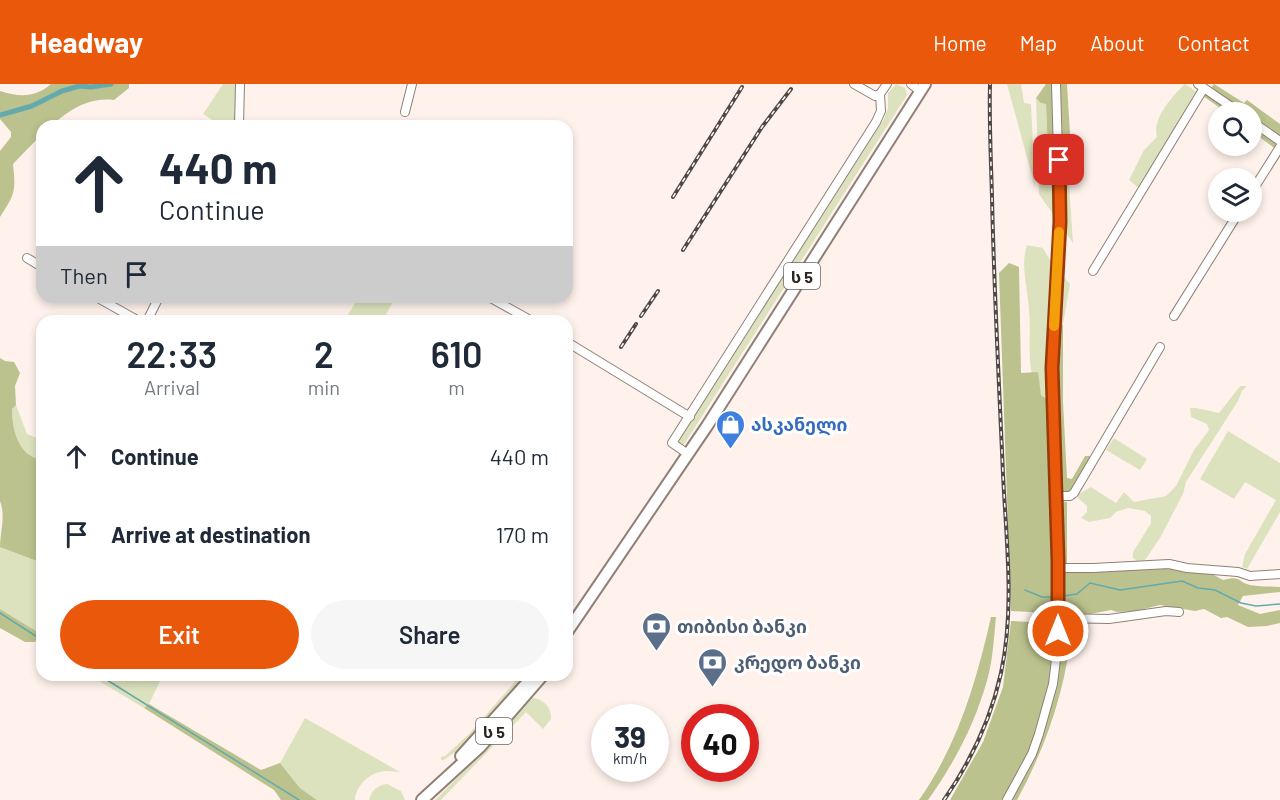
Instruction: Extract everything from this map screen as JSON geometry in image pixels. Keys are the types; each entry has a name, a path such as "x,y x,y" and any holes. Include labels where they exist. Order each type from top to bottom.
{"highway":[{"name":"ს 5","path":"573,634 668,491 686,457 919,86"},
{"name":"ს 5","path":"573,623 686,457"},
{"name":"ს 5","path":"440,782 529,681"},
{"name":"ს 5","path":"422,800 481,746 538,681"}],"street":[{"path":"239,120 240,84"},
{"path":"405,112 412,84"},
{"path":"854,84 875,96 880,94 887,84"},
{"path":"1007,800 1032,754 1050,700 1056,664 1058,568 1052,368 1060,222 1056,84"},
{"path":"1093,271 1204,88 1214,84"},
{"path":"1204,88 1224,102"},
{"path":"686,457 672,443 876,122 881,111 880,94"},
{"path":"1262,129 1280,141"},
{"path":"1262,176 1280,147"},
{"path":"1174,316 1233,222"},
{"path":"27,258 36,263"},
{"path":"107,303 128,315"},
{"path":"500,303 521,315"},
{"path":"573,346 690,417"},
{"path":"1056,496 1070,496 1074,493 1160,347"},
{"path":"1058,568 1169,564 1187,568 1238,572 1250,576 1280,574"},
{"path":"1058,618 1109,619 1166,611 1179,612"}],"green space":[{"path":"51,84 129,84 129,88 114,100 88,103 72,110 59,120 36,120 36,140 13,164 13,192 0,217 0,151 11,137 11,132 0,119 0,91 27,95 45,89"},
{"path":"223,84 236,84 235,120 212,120 203,114"},
{"path":"896,84 905,88 907,95 683,446 679,443 679,439 884,119 888,108 888,93"},
{"path":"1007,84 1021,84 1024,103 1031,104 1035,187"},
{"path":"1046,84 1053,84 1057,182 1049,175 1046,104 1036,98"},
{"path":"1058,84 1067,84 1070,134 1060,134"},
{"path":"1185,84 1200,94 1142,191 1129,180 1144,150 1157,137 1157,123 1164,108"},
{"path":"1214,84 1242,102 1212,102 1200,94 1209,91"},
{"path":"1036,98 1046,104 1049,175 1059,183 1069,183 1073,243 1039,194"},
{"path":"1262,111 1280,124 1280,152 1262,139"},
{"path":"1027,245 1043,248 1053,265 1070,284 1063,325 1057,325 1059,289 1051,290 1050,398 1047,399 1041,395 1031,370 1030,318 1024,269"},
{"path":"1009,263 1019,267 1021,373 1038,372 1041,395 1047,399 1050,398 1055,569 1053,608 1048,613 1011,611 999,273"},
{"path":"355,303 392,303 386,315 348,315"},
{"path":"1057,325 1063,325 1063,402 1067,478 1072,479 1085,456 1092,456 1072,492 1060,492"},
{"path":"0,358 14,362 20,373 15,386 16,405 12,409 13,425 22,447 36,458 36,561 0,547 3,518 0,501"},
{"path":"1240,386 1247,386 1186,482 1183,494 1160,538 1145,560 1137,561 1133,558 1133,552 1151,523 1151,516 1145,511 1128,508 1116,512 1110,518 1089,522 1081,518 1087,512 1087,506 1078,498 1079,494 1091,487 1116,503 1124,492 1134,502 1166,496 1176,486 1194,450 1209,430 1207,424 1191,417 1190,408 1219,413"},
{"path":"16,405 27,434 36,438 36,458 27,453 18,440 12,409"},
{"path":"1228,431 1280,463 1280,512 1247,569 1242,567 1245,554 1276,500 1245,482 1234,499 1200,479"},
{"path":"1114,438 1147,459 1140,470 1106,450"},
{"path":"1060,501 1067,502 1067,564 1062,566"},
{"path":"0,547 36,561 36,631 0,609"},
{"path":"1168,567 1212,574 1223,580 1236,579 1250,585 1280,587 1280,592 1243,596 1238,605 1260,614 1280,610 1280,623 1248,627 1227,617 1221,618 1204,609 1195,611 1160,605 1136,611 1111,610 1090,614 1061,611 1062,574 1066,571 1124,571"},
{"path":"0,609 36,631 36,641 25,642 0,628"},
{"path":"991,617 996,617 992,655 988,677 977,710 964,741 938,786 928,800 919,800 933,779 955,735 972,689"},
{"path":"1011,621 1072,624 1066,670 1054,715 1038,758 1017,800 950,800 983,742 1003,687"},
{"path":"99,681 160,681 149,704 144,708"},
{"path":"516,681 521,681 465,745 441,760 441,757 468,735"},
{"path":"532,698 543,702 550,711 551,719 543,729 526,712 441,800 435,800 485,750"},
{"path":"149,704 261,770 280,763 300,788 317,800 281,800 274,790 144,708"},
{"path":"305,718 400,772 375,773 360,786 355,800 317,800 300,788 280,763"},
{"path":"387,784 401,791 405,800 369,800 375,789"}],"waterway":[{"path":"0,115 32,106 62,91 79,86 111,84"},
{"path":"1063,596 1077,594 1090,583 1120,590 1182,581 1198,588 1215,590 1241,603 1256,606 1280,604"},
{"path":"1025,590 1042,597 1053,597"},
{"path":"0,613 36,636"},
{"path":"109,681 299,800"}],"railway":[{"path":"944,800 971,755 992,707 1001,673 1008,624 1009,599 994,267 990,84"},
{"path":"673,197 742,87"},
{"path":"683,250 762,127 791,89"},
{"path":"641,316 658,291"},
{"path":"621,347 636,324"}],"slow traffic":[{"path":"1054,326 1059,232"}],"place":[{"name":"ასკანელი","path":"730,450"},
{"name":"თიბისი ბანკი","path":"656,652"},
{"name":"კრედო ბანკი","path":"713,688"}],"route":[{"path":"1058,631 1052,368 1060,222 1059,160"}]}
